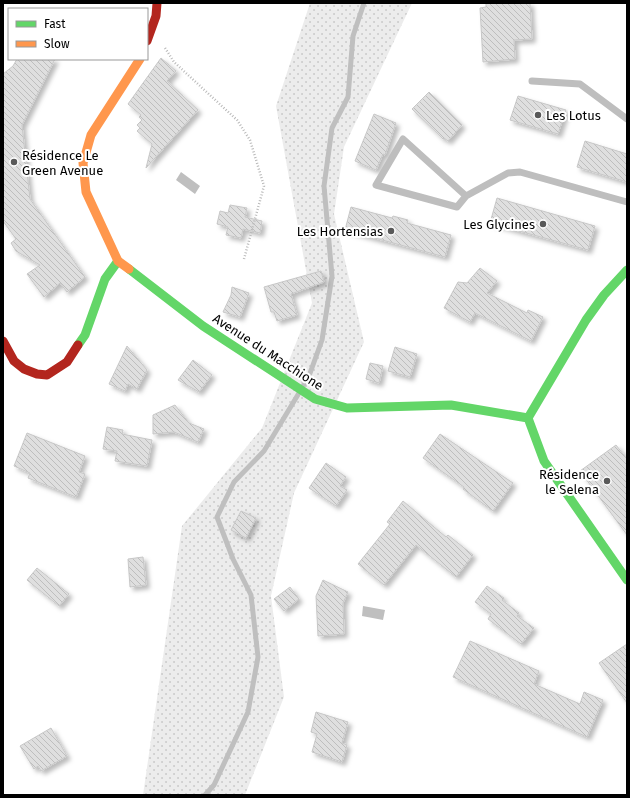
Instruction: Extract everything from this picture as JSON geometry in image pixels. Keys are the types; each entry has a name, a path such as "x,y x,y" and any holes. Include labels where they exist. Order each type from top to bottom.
{"main road":[{"path":"148,39 156,16 157,3"},
{"name":"Avenue du Macchione","path":"139,60 127,82 92,135 83,163 86,192 118,261 203,326 315,400 347,408 451,405 528,418"},
{"path":"3,341 14,361 24,369 37,374 48,375 67,362 84,335 105,279 118,261"},
{"path":"627,270 604,295 586,320 528,418 544,461 627,580"}],"lane":[{"path":"532,81 580,84 627,120"},
{"path":"466,196 403,139 376,185 457,207 466,196 508,172 520,172 627,202"}],"path":[{"path":"148,39 162,44 174,62 237,120 250,140 264,186 244,259"}],"shaded area":[{"path":"310,3 412,3 344,147 334,214 364,342 294,493 271,596 284,697 245,795 143,795 182,526 262,428 312,303 276,106"},
{"path":"181,172 200,186 195,194 176,180"},
{"path":"363,606 385,610 383,620 362,616"}],"building":[{"path":"486,3 530,3 532,39 514,40 515,59 483,62 480,8 486,7"},
{"path":"161,58 176,71 167,81 198,110 146,168 152,144 137,131 140,128 137,125 142,120 139,117 141,115 128,104"},
{"name":"Résidence Le Green Avenue","path":"16,60 54,60 22,125 30,199 85,277 67,292 60,283 44,297 27,274 40,265 16,251 11,243 16,239 3,221 3,74 13,66"},
{"path":"429,92 462,125 448,141 444,138 443,139 412,109"},
{"name":"Les Lotus","path":"518,96 566,110 558,134 510,120"},
{"path":"374,114 396,123 385,155 383,154 376,170 355,161"},
{"path":"585,141 627,154 627,182 577,167"},
{"name":"Les Glycines","path":"497,198 595,226 588,250 490,223"},
{"path":"230,205 247,208 245,217 262,221 260,233 243,229 241,238 226,235 228,227 217,224 220,211 228,213"},
{"name":"Les Hortensias","path":"351,207 392,218 393,216 408,220 407,223 451,235 445,257 345,230"},
{"path":"480,268 497,281 487,293 527,313 528,310 543,317 531,341 475,313 470,322 444,308 458,282 467,283"},
{"path":"321,271 324,282 291,294 297,315 277,321 274,312 271,312 264,287"},
{"path":"232,287 249,293 240,317 223,312 231,295"},
{"path":"127,346 147,370 137,389 128,384 125,391 109,384"},
{"path":"395,347 417,354 410,377 388,371"},
{"path":"193,360 212,375 199,392 178,380"},
{"path":"370,363 383,366 379,383 366,379"},
{"path":"175,405 189,423 204,429 198,442 174,432 153,434 153,415"},
{"path":"107,427 123,430 122,434 152,440 147,466 115,461 117,451 103,449"},
{"path":"27,433 85,456 79,472 85,474 76,497 28,478 30,473 14,466"},
{"path":"440,434 513,483 493,511 463,489 464,487 423,458"},
{"name":"Résidence le Selena","path":"616,445 627,459 627,535 580,471"},
{"path":"326,463 346,477 340,486 347,490 336,506 309,488"},
{"path":"403,501 446,537 448,535 473,555 456,577 416,545 384,585 358,564 390,524 387,522"},
{"path":"241,511 256,518 246,538 231,530"},
{"path":"143,557 146,585 130,587 128,559"},
{"path":"37,568 69,594 59,606 27,580"},
{"path":"323,580 348,592 343,603 344,634 318,636 316,596"},
{"path":"487,586 504,598 502,600 519,613 517,616 534,628 521,644 488,619 491,614 475,602"},
{"path":"290,587 299,599 284,611 274,599"},
{"path":"470,641 539,671 534,684 580,704 584,692 603,700 587,737 453,677"},
{"path":"627,644 627,703 599,663"},
{"path":"316,712 348,722 342,743 347,745 342,762 312,752 317,734 311,732"},
{"path":"51,728 67,756 41,771 38,766 34,769 20,746"}],"waterway":[{"path":"303,386 309,376 322,340 332,276 324,186 332,128 348,97 353,36 364,3"},
{"path":"205,795 214,785 248,712 258,657 251,595 233,559 217,517 234,482 264,451 299,393"}],"traffic: fast":[{"path":"78,345 85,335 105,279 118,261"},
{"path":"129,269 203,326 315,399 347,408 451,405 528,418"},
{"path":"528,418 586,320 604,295 627,270"},
{"path":"528,418 544,461 627,580"}],"traffic: slow":[{"path":"129,269 118,261 86,192 83,163 91,135 139,60"}],"traffic: jam":[{"path":"148,38 156,16 157,3"},
{"path":"3,341 14,361 24,369 37,374 47,375 67,362 78,345"}],"place":[{"name":"Les Lotus","path":"538,115"},
{"name":"Résidence Le Green Avenue","path":"14,162"},
{"name":"Les Glycines","path":"543,224"},
{"name":"Les Hortensias","path":"391,231"},
{"name":"Résidence le Selena","path":"607,481"}]}
